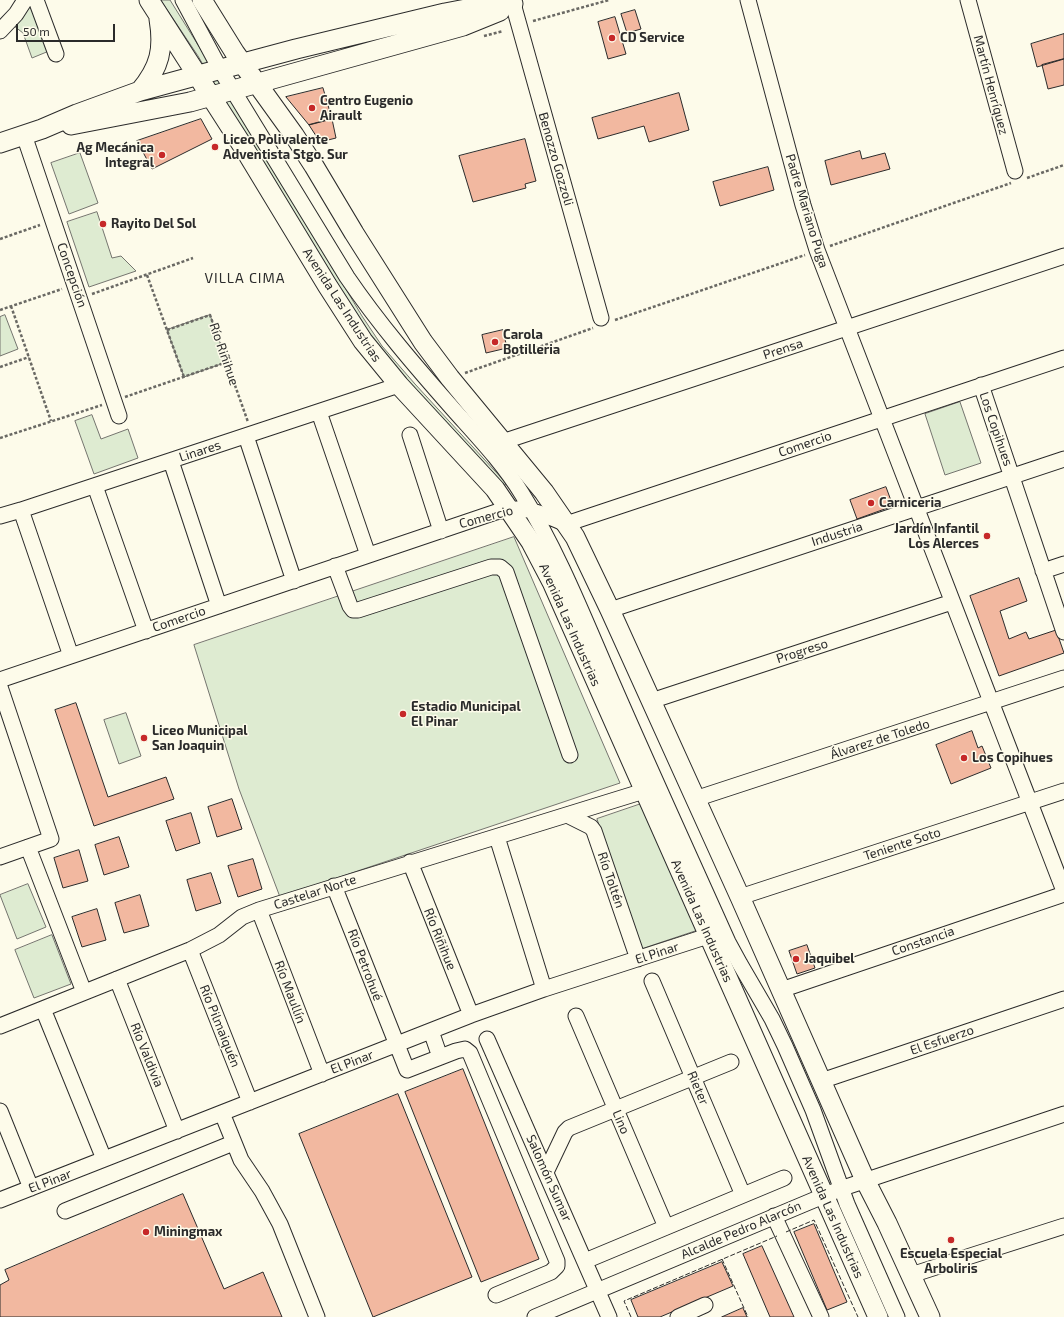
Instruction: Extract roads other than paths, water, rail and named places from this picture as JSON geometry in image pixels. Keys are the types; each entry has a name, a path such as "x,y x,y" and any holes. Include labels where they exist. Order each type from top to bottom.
{"main road":[{"name":"Avenida Las Industrias","path":"202,0 229,67 243,87 294,135 391,292 427,347 450,378 544,492 578,544 610,610 740,897 821,1081 844,1188 878,1317"},
{"path":"0,143 42,129 77,114 140,91 198,75 319,43 445,13 517,1"},
{"path":"42,129 81,124 190,102 463,26 496,13 517,1"},
{"name":"Avenida Las Industrias","path":"154,8 198,75 363,341 399,385 486,478 509,508 531,542 552,582 708,936 844,1188 887,1223 930,1317"},
{"path":"140,91 151,76 160,58 162,39 154,8"}],"street":[{"path":"0,31 13,18 25,0"},
{"path":"36,0 56,54"},
{"path":"182,0 243,87 342,270 390,336 500,463 536,512 557,544 579,590 626,700 735,941 784,1031 816,1102 844,1188 897,1317"},
{"path":"190,0 229,67"},
{"name":"Padre Mariano Puga","path":"748,0 803,205 817,250 881,418"},
{"name":"Martín Henríquez","path":"968,0 1019,177"},
{"name":"Benozzo Gozzoli","path":"517,1 602,322"},
{"name":"Concepción","path":"24,135 119,416"},
{"name":"Prensa","path":"502,442 1064,256"},
{"name":"Comercio","path":"0,680 509,508 536,512 566,524 1064,358"},
{"name":"Linares","path":"0,516 399,385"},
{"name":"Los Copihues","path":"981,385 1064,632"},
{"path":"319,412 368,555"},
{"path":"881,418 1064,893"},
{"path":"410,435 442,531"},
{"path":"246,436 294,581"},
{"name":"Industria","path":"610,610 1064,459"},
{"path":"171,461 219,606"},
{"path":"95,486 146,631"},
{"path":"21,510 70,656"},
{"path":"1043,571 1064,564"},
{"path":"335,566 350,606 353,610 358,610 491,567 500,567 506,572 570,755"},
{"name":"Progreso","path":"651,701 952,602"},
{"name":"Álvarez de Toledo","path":"695,799 1064,678"},
{"path":"0,687 51,839 0,857"},
{"name":"Teniente Soto","path":"740,897 1064,790"},
{"name":"Castelar Norte","path":"0,1026 190,950 219,935 242,917 258,910 644,791"},
{"name":"Río Toltén","path":"567,815 590,827 594,831 638,959"},
{"path":"497,837 544,989"},
{"path":"28,847 84,992"},
{"name":"Río Riñihue","path":"410,862 471,1015"},
{"name":"Río Petrohué","path":"334,886 407,1070 440,1057"},
{"name":"Constancia","path":"781,990 1064,893"},
{"name":"Río Maullín","path":"258,910 322,1074"},
{"name":"El Pinar","path":"0,1200 471,1015 544,989 708,936"},
{"name":"Río Pilmaiquén","path":"190,950 250,1102"},
{"name":"Río Valdivia","path":"117,979 177,1131"},
{"name":"Rieter","path":"652,981 743,1195"},
{"name":"El Esfuerzo","path":"821,1081 1064,999"},
{"path":"43,1009 104,1159"},
{"name":"Lino","path":"576,1016 666,1227"},
{"path":"431,1031 440,1057 465,1049 470,1053 557,1261 557,1266 551,1272 496,1295"},
{"name":"Salomón Sumar","path":"487,1039 609,1317"},
{"path":"546,1172 566,1130 731,1062"},
{"path":"0,1111 31,1188"},
{"path":"222,1113 241,1160 259,1185 271,1206 317,1317"},
{"name":"Alcalde Pedro Alarcón","path":"536,1317 774,1216 844,1188 1064,1114"},
{"path":"65,1211 233,1143"},
{"path":"585,1261 784,1178"},
{"path":"844,1188 904,1317"},
{"path":"774,1216 821,1317"},
{"path":"911,1275 1064,1226"},
{"path":"682,1316 705,1305"}],"place":[{"name":"CD Service","path":"612,38"},
{"name":"Centro Eugenio Airault","path":"312,108"},
{"name":"Liceo Polivalente Adventista Stgo. Sur","path":"215,147"},
{"name":"Ag Mecánica Integral","path":"162,155"},
{"name":"Rayito Del Sol","path":"103,224"},
{"name":"Carola Botilleria","path":"495,342"},
{"name":"Carniceria","path":"871,503"},
{"name":"Jardín Infantil Los Alerces","path":"987,536"},
{"name":"Estadio Municipal El Pinar","path":"403,714"},
{"name":"Liceo Municipal San Joaquin","path":"144,738"},
{"name":"Los Copihues","path":"964,758"},
{"name":"Jaquibel","path":"796,959"},
{"name":"Miningmax","path":"146,1232"},
{"name":"Escuela Especial Arboliris","path":"951,1240"}],"district":[{"name":"VILLA CIMA","path":"245,278"}]}
